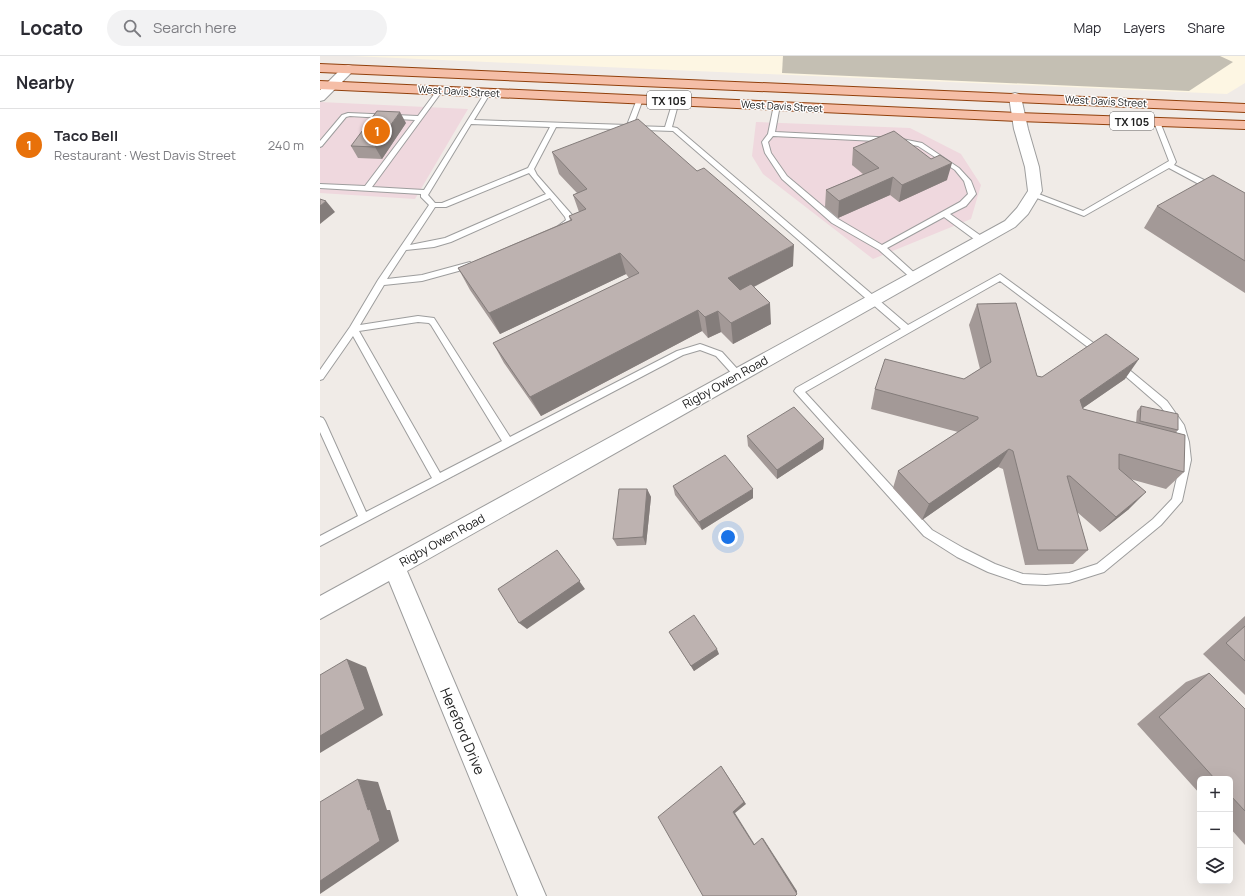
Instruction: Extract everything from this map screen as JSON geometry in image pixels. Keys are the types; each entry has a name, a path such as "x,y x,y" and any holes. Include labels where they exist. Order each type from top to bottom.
{"main road":[{"name":"West Davis Street","path":"320,68 1245,108"},
{"name":"West Davis Street","path":"326,85 1018,117 1245,125"},
{"path":"640,99 646,93 659,89 784,93 803,88"}],"street":[{"path":"320,97 326,85 348,69"},
{"path":"1015,97 1018,117 1032,167 1036,190 1033,195"},
{"name":"Rigby Owen Road","path":"320,608 1010,224 1023,211 1033,195"},
{"name":"Hereford Drive","path":"394,567 532,896"}],"lane":[{"path":"367,189 440,90"},
{"path":"488,92 424,195 433,205 443,205 522,174 531,169 554,125"},
{"path":"629,128 640,99"},
{"path":"668,129 676,101"},
{"path":"777,105 771,134 765,142 768,153 784,177 834,221 882,248 915,276"},
{"path":"320,145 344,116 350,114 419,118"},
{"path":"469,122 674,130 907,329"},
{"path":"1033,195 1084,214 1173,162 1157,122"},
{"path":"771,134 898,140 920,144 957,169 967,181 972,194 963,204 882,248"},
{"path":"1169,164 1217,190"},
{"path":"531,169 534,176 569,216 570,220 564,226 550,232"},
{"path":"320,186 426,192"},
{"path":"404,248 434,244 448,240 551,195"},
{"path":"320,377 353,329 381,282 433,205"},
{"path":"945,214 981,240"},
{"path":"381,282 444,274 475,263"},
{"path":"1000,277 1142,384 1164,404 1180,425 1184,442 1186,460 1177,501 1157,522 1100,568 1069,578 1046,580 1023,579 960,553 928,532 800,391 907,329 1000,277"},
{"path":"353,329 418,319 431,320 508,443"},
{"path":"353,329 438,479"},
{"path":"320,541 680,353 700,347 719,354 738,375"},
{"path":"320,421 364,518"}],"shaded area":[{"path":"351,56 1245,56 1245,83 1227,94"},
{"path":"783,56 1220,56 1233,62 1189,91 782,73"},
{"path":"320,102 468,109 415,199 320,193"},
{"path":"756,122 910,128 961,154 981,185 971,219 873,259 763,174 752,156"}],"building":[{"path":"377,111 400,112 375,147 351,146"},
{"path":"638,119 697,171 704,168 794,245 728,278 740,290 751,284 770,303 731,323 718,311 705,317 698,310 530,397 493,343 639,273 620,253 489,313 458,268 572,220 569,216 586,209 573,195 587,189 552,152"},
{"path":"894,131 931,159 940,155 952,163 902,185 893,177 839,201 826,190 879,168 853,148"},
{"path":"1213,175 1245,193 1245,261 1157,206"},
{"path":"320,199 326,201 320,206"},
{"path":"1016,303 1037,376 1042,377 1106,334 1139,359 1080,400 1083,409 1185,435 1184,472 1119,454 1119,469 1146,492 1116,517 1070,476 1067,476 1088,550 1038,550 1013,451 1009,449 929,504 898,471 978,419 978,417 875,389 885,359 964,379 991,362 977,304"},
{"path":"1141,406 1178,414 1178,430 1140,421"},
{"path":"794,407 824,439 777,470 747,436"},
{"path":"725,455 753,489 699,522 673,486"},
{"path":"619,489 647,489 643,537 613,539"},
{"path":"557,550 580,581 519,623 498,589"},
{"path":"694,615 717,649 691,666 669,632"},
{"path":"1245,626 1245,661 1226,643"},
{"path":"347,659 365,709 320,736 320,675"},
{"path":"1209,673 1245,709 1245,811 1233,798 1233,776 1212,776 1159,717"},
{"path":"721,766 744,802 733,812 754,845 762,838 797,894 795,896 703,896 658,817"},
{"path":"358,779 368,810 370,809 380,841 320,881 320,802"}],"place":[{"name":"Taco Bell","path":"377,131"}]}
